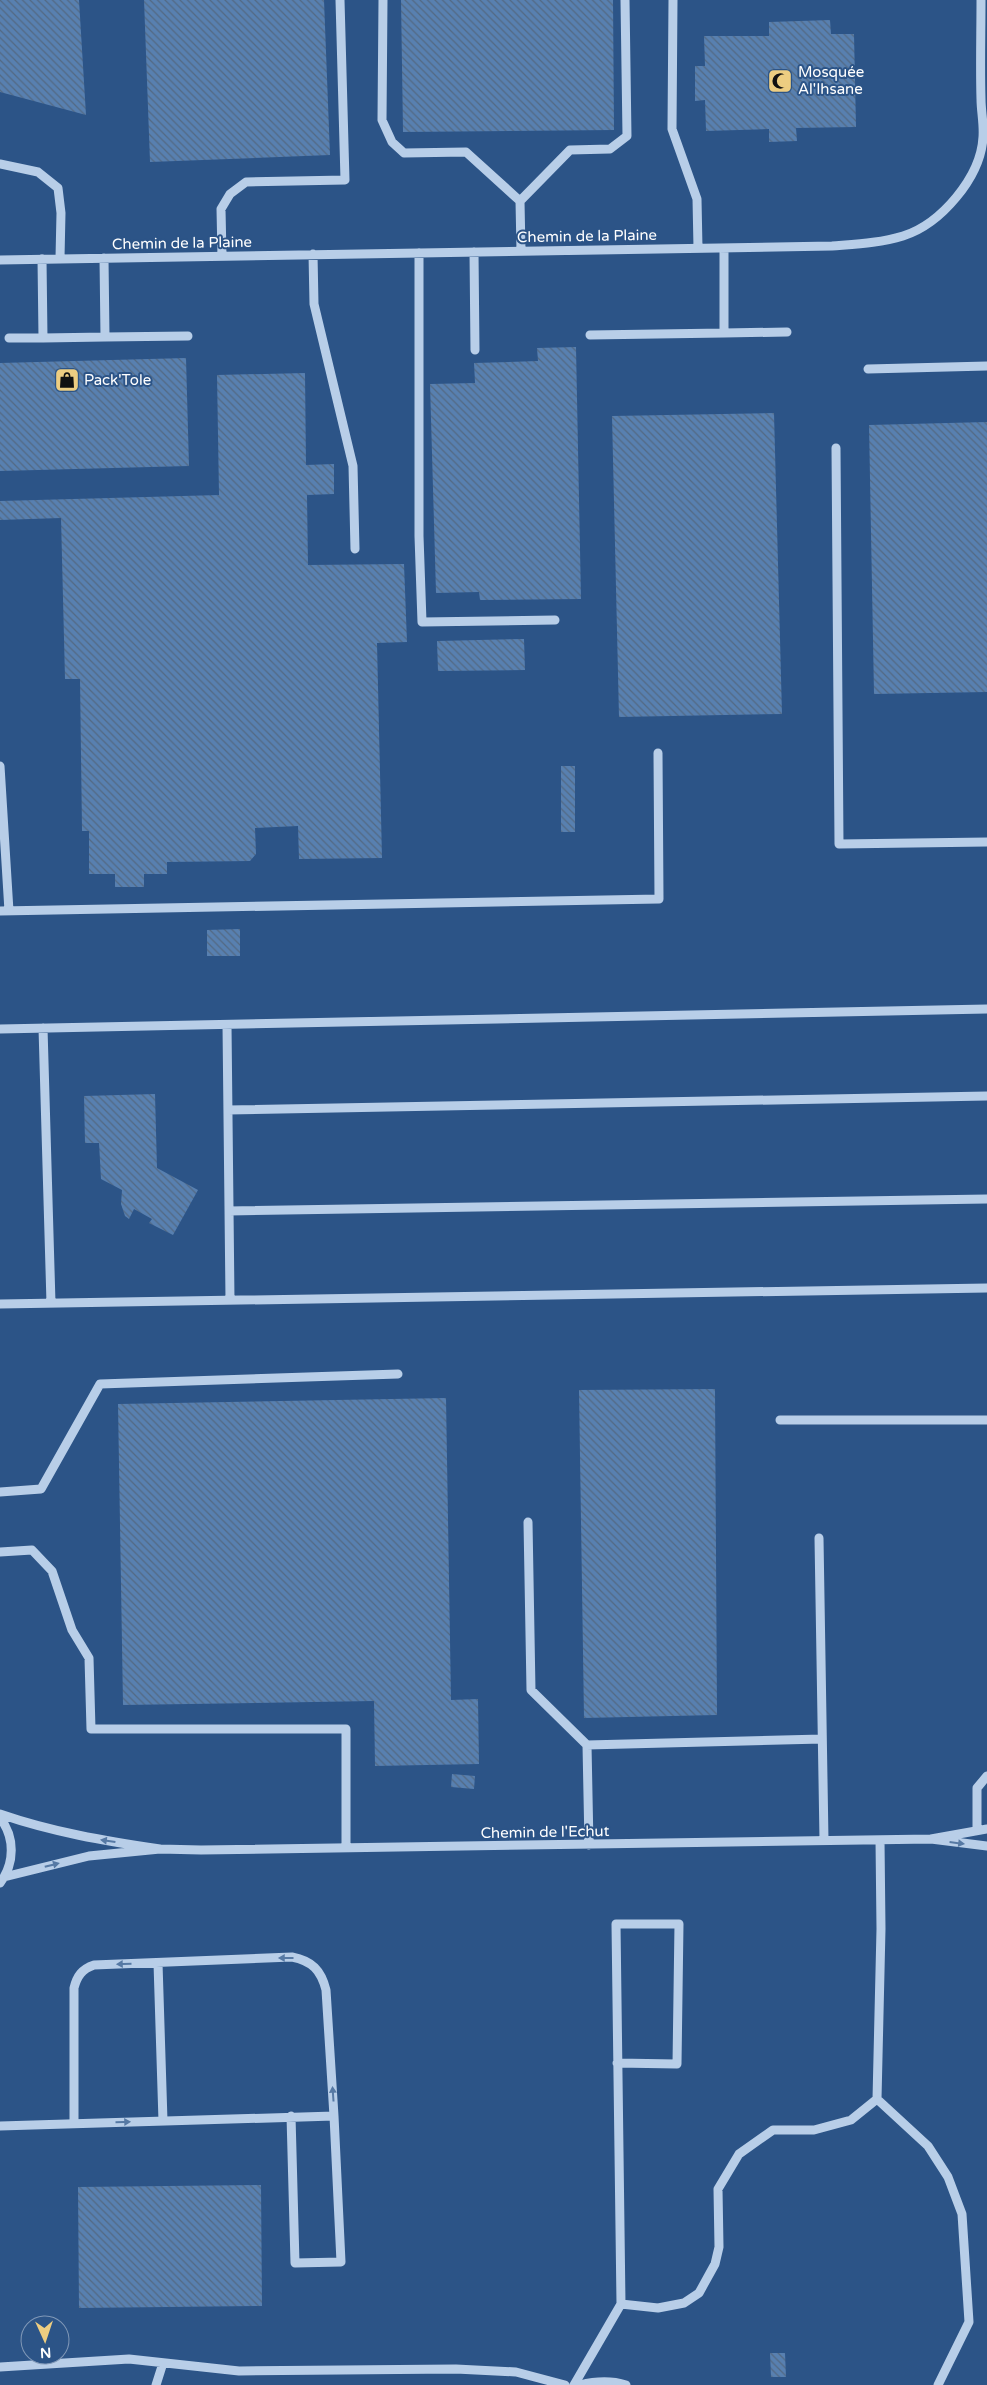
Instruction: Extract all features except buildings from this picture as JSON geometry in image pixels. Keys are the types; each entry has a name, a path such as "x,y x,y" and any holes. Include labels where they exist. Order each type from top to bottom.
{"street":[{"path":"222,256 221,209 230,194 246,182 345,180 340,0"},
{"path":"382,0 382,120 392,142 404,153 466,152 520,201"},
{"path":"521,251 520,201 570,150 610,149 627,136 625,0"},
{"path":"674,0 672,129 697,199 698,248"},
{"name":"Chemin de la Plaine","path":"0,260 832,246 871,243 905,235 930,223 951,204 968,181 983,138 980,0"},
{"path":"0,164 38,172 58,188 61,213 60,258"},
{"path":"724,248 724,334"},
{"path":"474,252 475,350"},
{"path":"418,253 419,536 422,622 555,620"},
{"path":"313,254 314,304 353,466 355,549"},
{"path":"104,258 105,337"},
{"path":"42,259 43,338"},
{"path":"590,335 787,332"},
{"path":"10,338 188,336"},
{"path":"868,369 987,366"},
{"path":"836,448 839,844 987,842"},
{"path":"0,766 4,911 659,899 658,753"},
{"path":"0,1029 987,1009"},
{"path":"227,1025 230,1300"},
{"path":"43,1028 51,1303"},
{"path":"228,1110 987,1096"},
{"path":"229,1211 987,1199"},
{"path":"0,1304 987,1288"},
{"path":"0,1492 41,1489 100,1384 398,1374"},
{"path":"780,1420 987,1420"},
{"path":"528,1522 531,1690 587,1745 589,1845"},
{"path":"819,1538 824,1840"},
{"path":"0,1552 32,1550 52,1571 72,1630 89,1658 91,1729 346,1729 346,1848"},
{"path":"587,1745 822,1739"},
{"path":"977,1830 977,1788 987,1776"},
{"path":"0,1816 10,1836 12,1850 10,1864 2,1880"},
{"name":"Chemin de l'Echut","path":"0,1816 34,1826 89,1838 160,1848 201,1850 824,1840 931,1840 987,1846"},
{"name":"Chemin de l'Echut","path":"931,1840 987,1829"},
{"path":"880,1840 881,1930 877,2099 928,2146 948,2177 962,2214 969,2322 938,2385"},
{"name":"Chemin de l'Echut","path":"2,1880 89,1856 160,1848"},
{"path":"574,2385 621,2304 617,2063 616,1924 679,1924 677,2064 617,2063"},
{"path":"74,2123 74,1988 76,1980 85,1968 94,1965 292,1957 304,1960 315,1966 323,1976 326,1990 341,2262 295,2263 291,2116"},
{"path":"158,1963 162,2120"},
{"path":"621,2304 658,2308 684,2303 699,2292 715,2264 719,2247 718,2189 739,2154 773,2130 814,2130 851,2120 877,2099"},
{"path":"0,2126 334,2116"},
{"path":"0,2367 129,2359 239,2371 456,2369 516,2372 565,2385"},
{"path":"156,2385 163,2363"},
{"path":"580,2385 614,2382 626,2385"}],"place":[{"name":"Mosquée Al'Ihsane","path":"780,81"},
{"name":"Pack'Tole","path":"67,380"}]}
